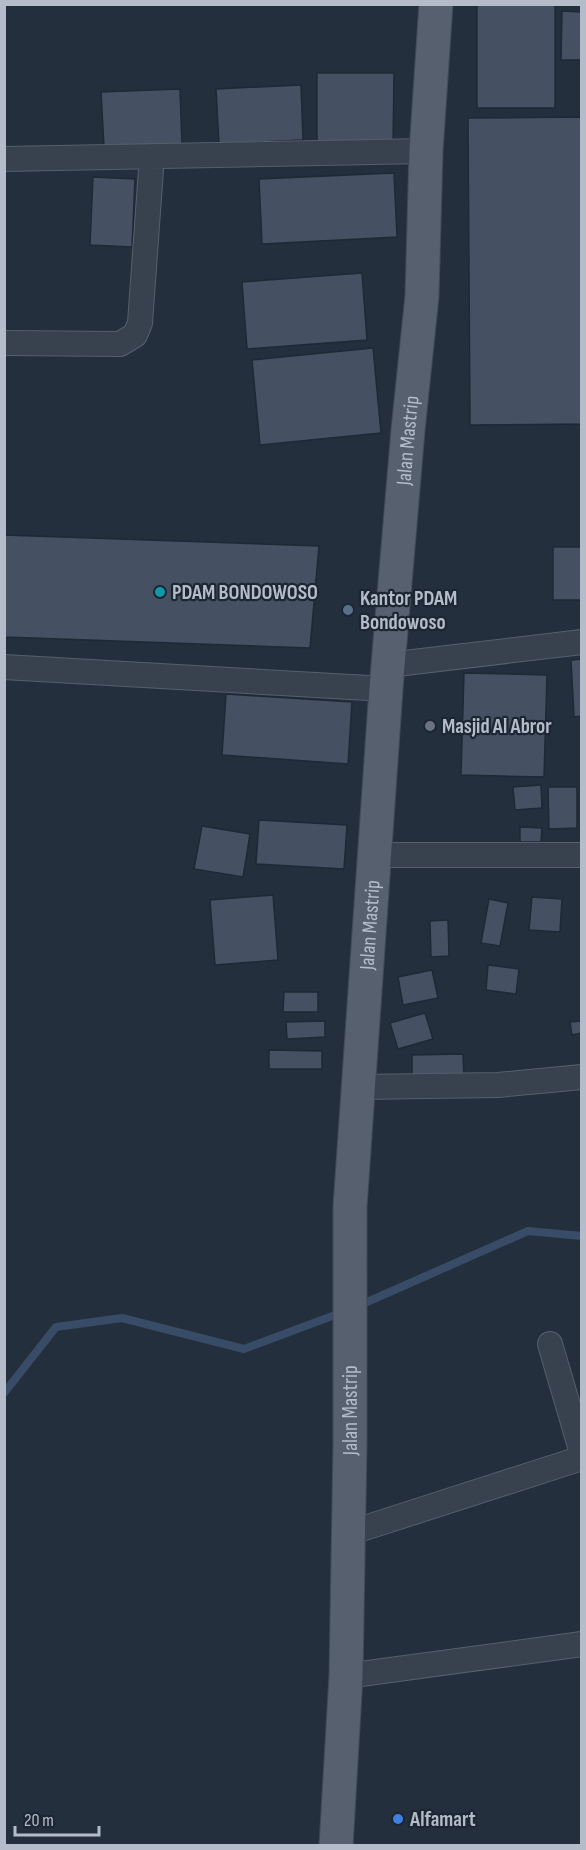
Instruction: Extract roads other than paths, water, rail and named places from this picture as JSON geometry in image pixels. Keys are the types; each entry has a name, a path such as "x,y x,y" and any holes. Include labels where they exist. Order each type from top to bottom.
{"main road":[{"name":"Jalan Mastrip","path":"336,1845 346,1676 350,1443 350,1207 387,677 422,297 426,151 436,4"}],"street":[{"path":"4,159 426,151"},
{"path":"4,343 120,344 135,335 140,322 152,156"},
{"path":"4,667 387,677 582,642"},
{"path":"374,855 582,855"},
{"path":"359,1087 498,1085 582,1077"},
{"path":"550,1344 582,1453"},
{"path":"349,1533 582,1458"},
{"path":"346,1676 582,1644"}],"waterway":[{"path":"358,1306 528,1231 582,1236"},
{"path":"4,1393 56,1327 122,1318 244,1349 343,1312"}],"place":[{"name":"PDAM BONDOWOSO","path":"160,592"},
{"name":"Kantor PDAM Bondowoso","path":"348,610"},
{"name":"Masjid Al Abror","path":"430,726"},
{"name":"Alfamart","path":"398,1819"}]}
